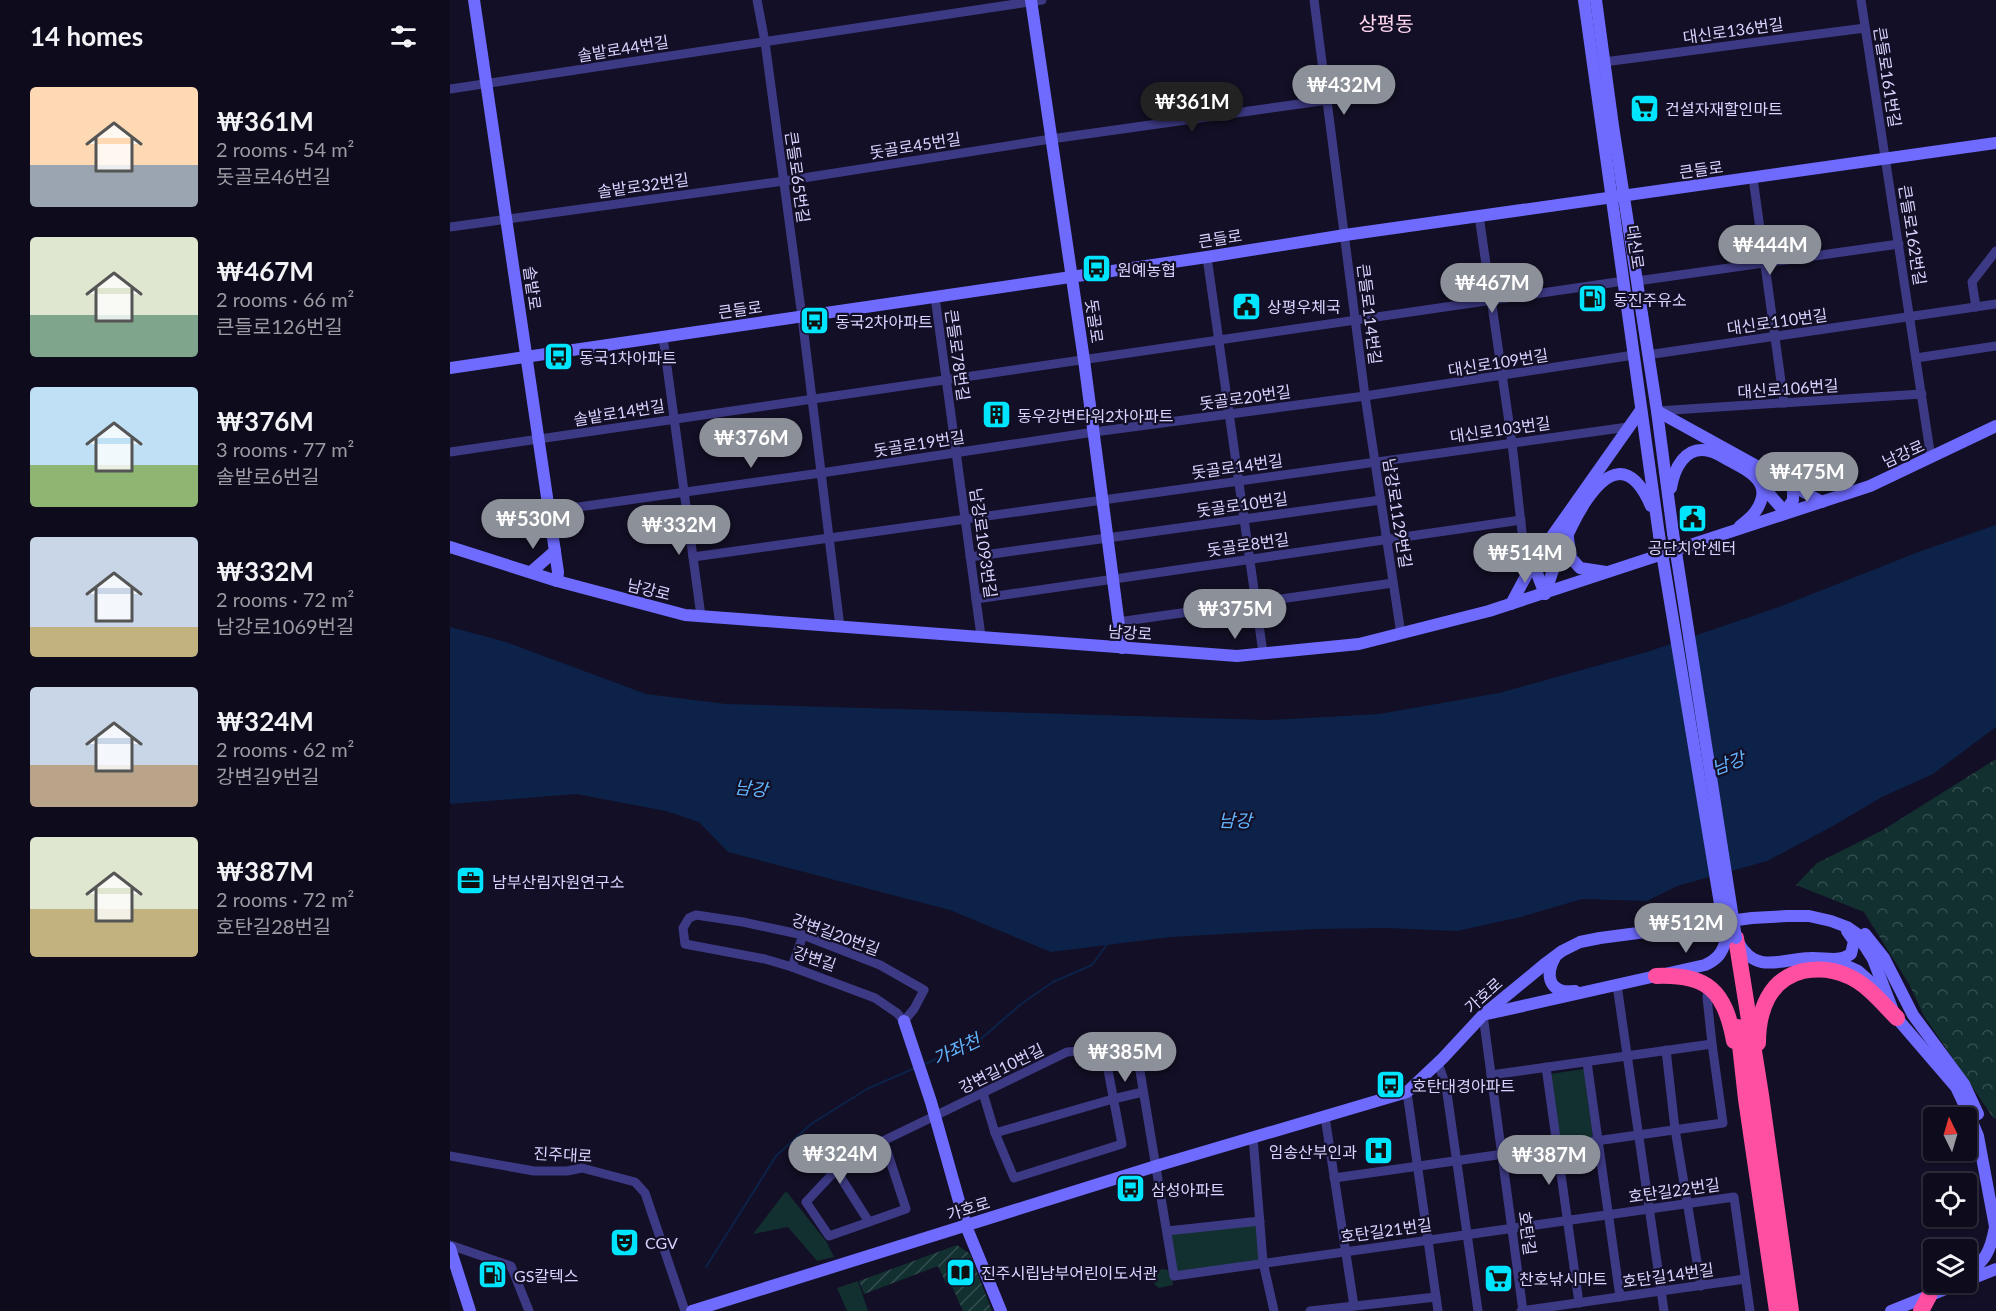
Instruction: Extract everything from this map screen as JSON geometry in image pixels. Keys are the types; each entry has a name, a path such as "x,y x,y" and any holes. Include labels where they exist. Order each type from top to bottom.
{"highway":[{"path":"1731,939 1753,1097 1777,1311"},
{"path":"1753,1097 1760,1023 1771,991 1780,981 1794,973 1813,969 1833,970 1849,976 1897,1018"},
{"path":"1656,976 1679,975 1692,978 1709,988 1728,1012 1753,1097 1791,1311"}],"street":[{"name":"솔밭로","path":"474,0 507,218 525,357 550,511 558,572 557,581"},
{"name":"큰들로65번길","path":"757,0 784,181 840,627"},
{"name":"솔밭로44번길","path":"450,89 1035,0"},
{"name":"돗골로","path":"1035,0 1051,139 1084,360 1122,648"},
{"name":"큰들로114번길","path":"1314,0 1365,396"},
{"name":"대신로","path":"1584,0 1630,281 1657,411 1731,939"},
{"name":"대신로","path":"1596,0 1618,197"},
{"name":"큰들로161번길","path":"1861,0 1886,158"},
{"name":"대신로136번길","path":"1604,62 1865,28"},
{"name":"돗골로45번길","path":"784,181 1051,139 1328,100"},
{"name":"큰들로","path":"450,368 1345,235 1996,143"},
{"name":"큰들로162번길","path":"1886,158 1931,458"},
{"path":"1753,178 1784,404"},
{"name":"솔밭로32번길","path":"450,227 784,181"},
{"path":"1479,216 1512,443 1523,541 1545,594"},
{"name":"솔밭로14번길","path":"450,452 1491,300 1899,244"},
{"path":"1976,307 1972,282 1996,251"},
{"path":"1207,257 1263,653"},
{"name":"대신로","path":"1630,281 1634,356 1656,519 1731,939"},
{"name":"큰들로78번길","path":"935,297 956,453"},
{"name":"대신로110번길","path":"1647,355 1996,304"},
{"path":"663,337 701,616"},
{"path":"1916,358 1996,346"},
{"name":"대신로109번길","path":"1365,396 1634,356"},
{"name":"대신로106번길","path":"1657,411 1922,394"},
{"name":"돗골로20번길","path":"1094,432 1365,396"},
{"name":"남강로1129번길","path":"1365,396 1401,634"},
{"path":"1510,604 1533,563 1641,410"},
{"path":"1657,411 1822,502"},
{"name":"남강로","path":"450,547 557,581 685,615 1237,656 1359,644 1545,594 1737,528 1870,486 1996,426"},
{"name":"대신로103번길","path":"1375,461 1628,427"},
{"name":"돗골로19번길","path":"550,511 1094,432"},
{"path":"1671,510 1673,476 1683,458 1693,452 1710,451 1752,474 1785,513 1793,500 1793,487"},
{"name":"남강로1093번길","path":"956,453 981,636"},
{"name":"돗골로14번길","path":"693,557 1375,461"},
{"path":"1545,594 1556,557 1567,532 1605,477 1624,476 1640,487 1656,519"},
{"path":"1761,486 1777,495 1785,495 1793,487"},
{"path":"1737,528 1756,513 1763,496 1761,486"},
{"name":"돗골로10번길","path":"970,557 1381,500"},
{"name":"돗골로8번길","path":"976,599 1521,520"},
{"path":"1567,532 1572,558 1580,568 1595,572 1610,572"},
{"path":"531,572 555,551"},
{"path":"1118,622 1393,583"},
{"name":"가호로","path":"1752,918 1783,910 1812,908 1834,913 1849,920 1862,930 1884,958 1913,1015 1964,1084 1981,1122 1987,1143 1996,1199"},
{"name":"강변길20번길","path":"685,944 683,928 689,918 696,915 803,935 880,965 924,990 914,1009 904,1021"},
{"name":"가호로","path":"692,1311 1253,1137 1407,1092 1483,1015 1556,955 1580,942 1752,918 1809,916 1847,927 1857,934 1873,959 1897,1018 1956,1087 1978,1136 1996,1230"},
{"path":"1483,1015 1701,966 1715,960 1731,939 1748,956 1762,962 1784,962 1810,958 1844,959 1851,954 1854,940 1850,934 1831,921"},
{"path":"792,966 803,935"},
{"name":"강변길","path":"685,944 792,966 875,998 897,1013 904,1021"},
{"path":"1556,955 1550,967 1549,976 1552,985 1567,992 1600,989"},
{"path":"1834,960 1858,971 1871,981 1937,1047"},
{"path":"1617,985 1664,1311"},
{"path":"1335,1178 1723,1123 1707,997 1709,988"},
{"name":"호탄길","path":"1483,1015 1522,1311"},
{"path":"904,1021 931,1102 966,1226 1001,1311"},
{"path":"1491,1075 1712,1044"},
{"name":"강변길10번길","path":"869,1222 829,1236 806,1202 836,1170 858,1153 1067,1052 1104,1050 1122,1144 1014,1178 995,1133"},
{"path":"1666,1050 1675,1129 1701,1286"},
{"path":"1138,1059 1167,1231 1260,1221"},
{"path":"1587,1062 1620,1297"},
{"path":"1438,1063 1446,1086 1478,1311"},
{"path":"1546,1067 1579,1303"},
{"path":"983,1093 995,1133 1143,1092"},
{"path":"1407,1092 1438,1311"},
{"path":"1325,1117 1354,1306"},
{"path":"1253,1137 1263,1262 1274,1311"},
{"path":"836,1170 869,1222 906,1209 884,1142"},
{"name":"진주대로","path":"450,1155 534,1171 567,1171 582,1168 638,1184 645,1193 686,1311"},
{"name":"호탄길22번길","path":"1512,1228 1734,1197 1745,1279"},
{"name":"호탄길21번길","path":"1167,1231 1174,1276 1512,1228"},
{"path":"1977,1267 1987,1256 1996,1230"},
{"path":"450,1247 470,1311"},
{"path":"450,1247 511,1266 529,1311"},
{"path":"1977,1276 1996,1269"},
{"path":"1745,1279 1750,1311"},
{"name":"호탄길14번길","path":"1522,1311 1745,1279"},
{"path":"1891,1311 1925,1304 1944,1293"},
{"path":"1310,1311 1436,1297"}],"green space":[{"path":"1996,759 1996,1118 1994,1119 1924,1016 1909,984 1864,912 1796,885 1817,863 1883,830"},
{"path":"1584,1069 1593,1138 1560,1143 1550,1074"},
{"path":"786,1191 826,1241 834,1257 817,1261 788,1227 753,1234"},
{"path":"1258,1223 1261,1262 1176,1275 1169,1232"},
{"path":"957,1245 970,1254 992,1311 963,1311 950,1282 946,1283 938,1266 864,1294 859,1281"},
{"path":"1163,1269 1171,1271 1173,1285 1159,1288 1155,1285 1150,1272"},
{"path":"858,1281 868,1311 847,1311 837,1288"}],"water":[{"name":"남강","path":"1996,525 1996,727 1933,774 1882,797 1767,861 1677,886 1647,901 1582,899 1521,917 1457,931 1387,928 1314,929 1170,937 1051,952 950,910 728,852 699,822 666,811 576,794 450,804 450,627 506,642 646,694 726,704 1268,720 1379,714 1499,693 1647,652 1779,607 1921,551"}],"waterway":[{"name":"가좌천","path":"923,1065 982,1038 1021,1004 1053,982 1092,965 1108,943"},
{"name":"가좌천","path":"706,1267 776,1156 811,1124 867,1089 915,1068"}],"place":[{"name":"건설자재할인마트","path":"1644,108"},
{"name":"원예농협","path":"1096,269"},
{"name":"동진주유소","path":"1592,299"},
{"name":"상평우체국","path":"1246,306"},
{"name":"동국2차아파트","path":"814,321"},
{"name":"동국1차아파트","path":"558,357"},
{"name":"동우강변타워2차아파트","path":"996,415"},
{"name":"공단치안센터","path":"1692,519"},
{"name":"남부산림자원연구소","path":"471,881"},
{"name":"호탄대경아파트","path":"1391,1085"},
{"name":"임송산부인과","path":"1378,1151"},
{"name":"삼성아파트","path":"1130,1189"},
{"name":"CGV","path":"624,1242"},
{"name":"진주시립남부어린이도서관","path":"960,1272"},
{"name":"GS칼텍스","path":"493,1275"},
{"name":"찬호낚시마트","path":"1498,1278"}],"district":[{"name":"상평동","path":"1386,23"}]}
